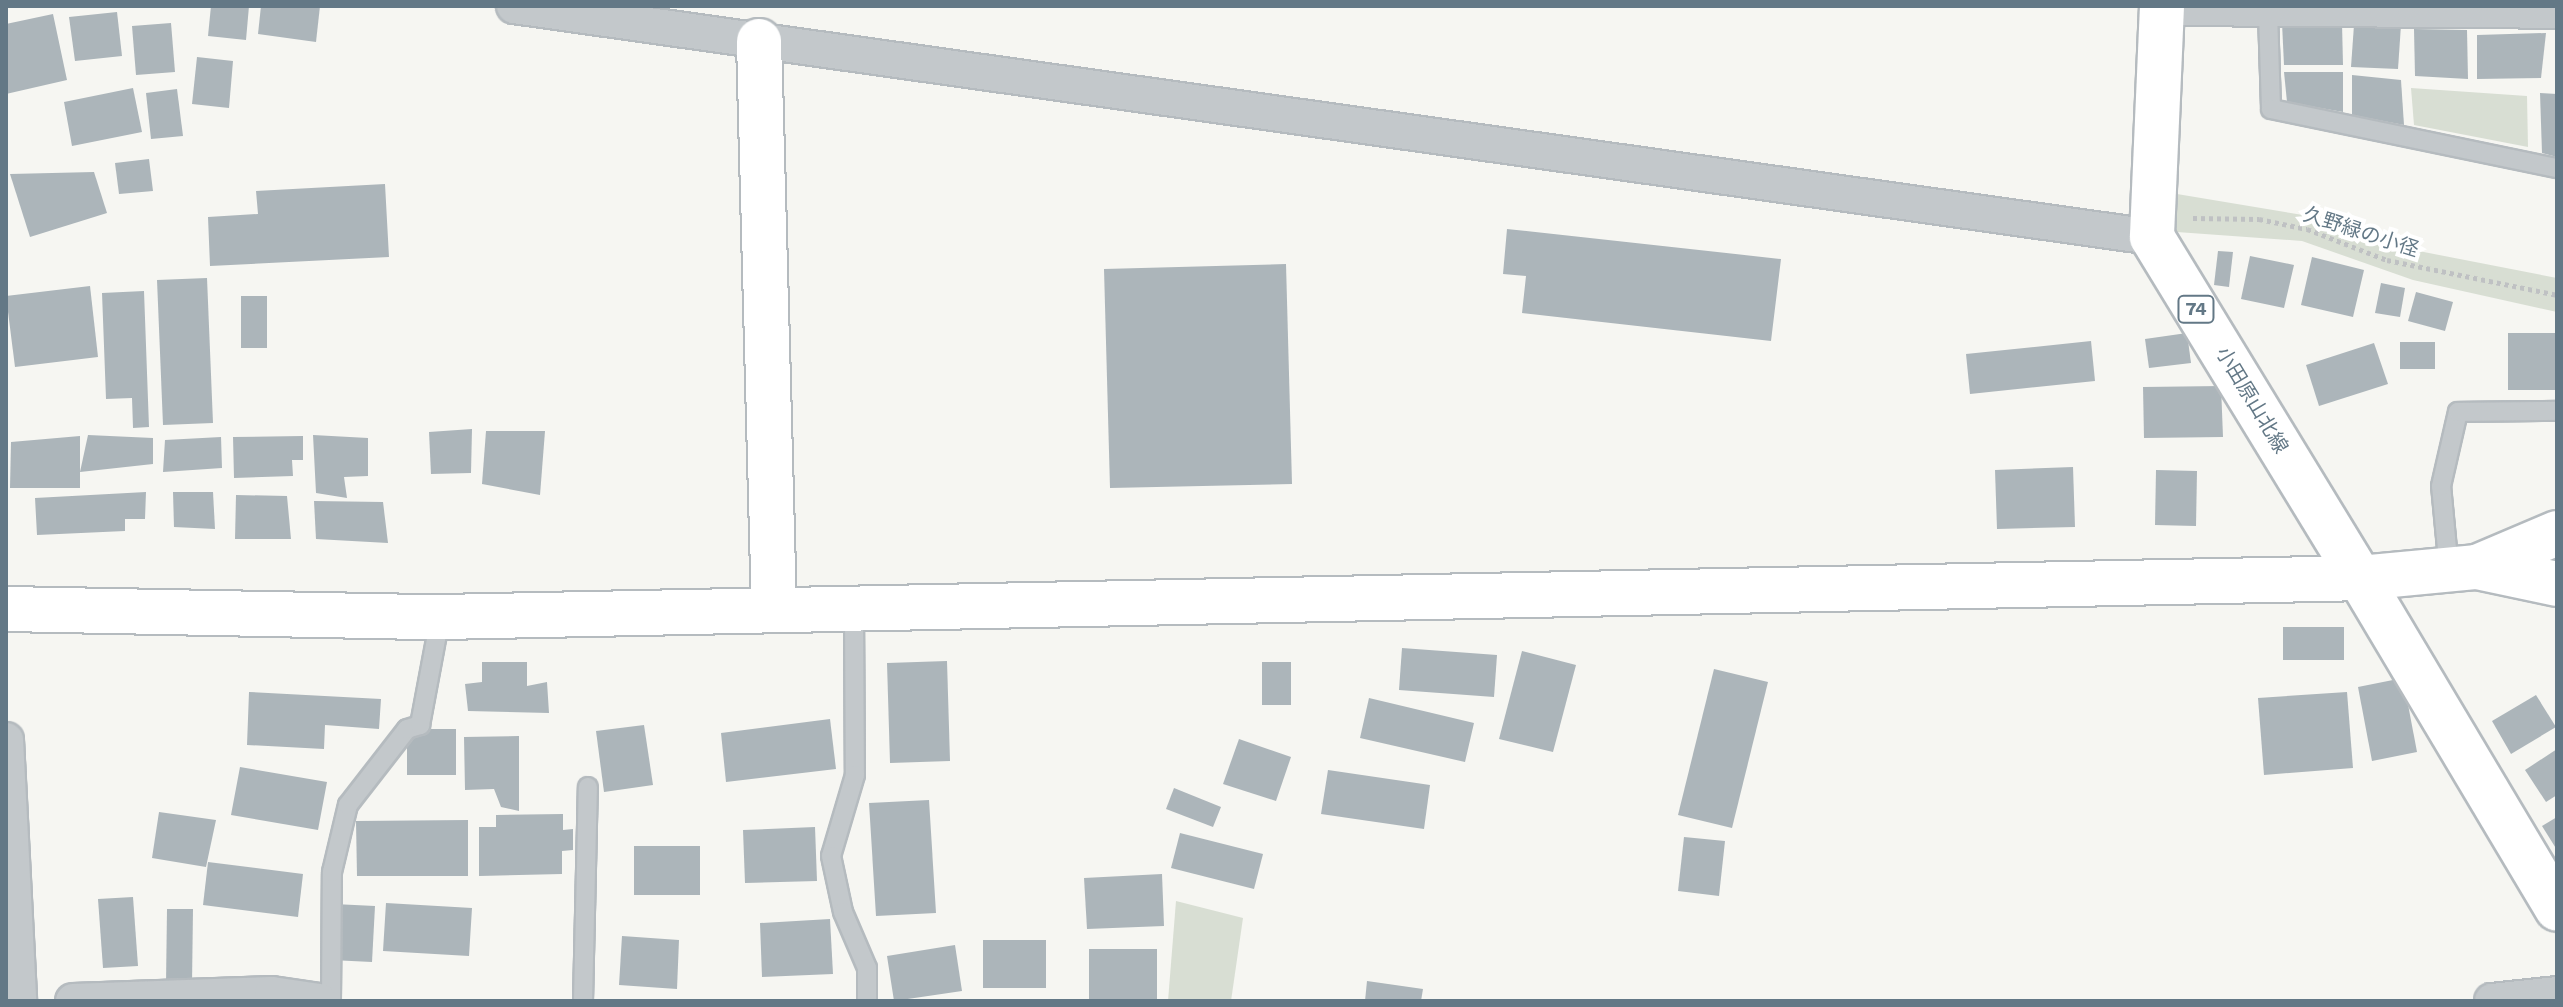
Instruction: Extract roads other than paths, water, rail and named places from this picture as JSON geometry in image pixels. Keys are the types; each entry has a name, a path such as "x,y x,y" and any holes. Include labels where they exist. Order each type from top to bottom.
{"street":[{"path":"514,6 2153,227 2162,7 2268,13 2557,11"},
{"path":"759,41 774,609"},
{"name":"小田原山北線","path":"2153,227 2557,909"},
{"path":"6,609 441,617 2360,578 2463,568 2557,533"},
{"path":"2463,568 2557,584"},
{"path":"6,740 19,1001"},
{"path":"73,1001 272,994 319,1001"},
{"path":"2492,1001 2557,994"}],"lane":[{"path":"2268,13 2271,109 2557,168"},
{"path":"2463,568 2441,486 2458,412 2557,411"},
{"path":"854,608 855,775 831,856 843,912 867,968 867,1001"},
{"path":"331,1001 332,872 348,805 407,729 420,725 441,617"},
{"path":"583,1001 588,787"}]}
